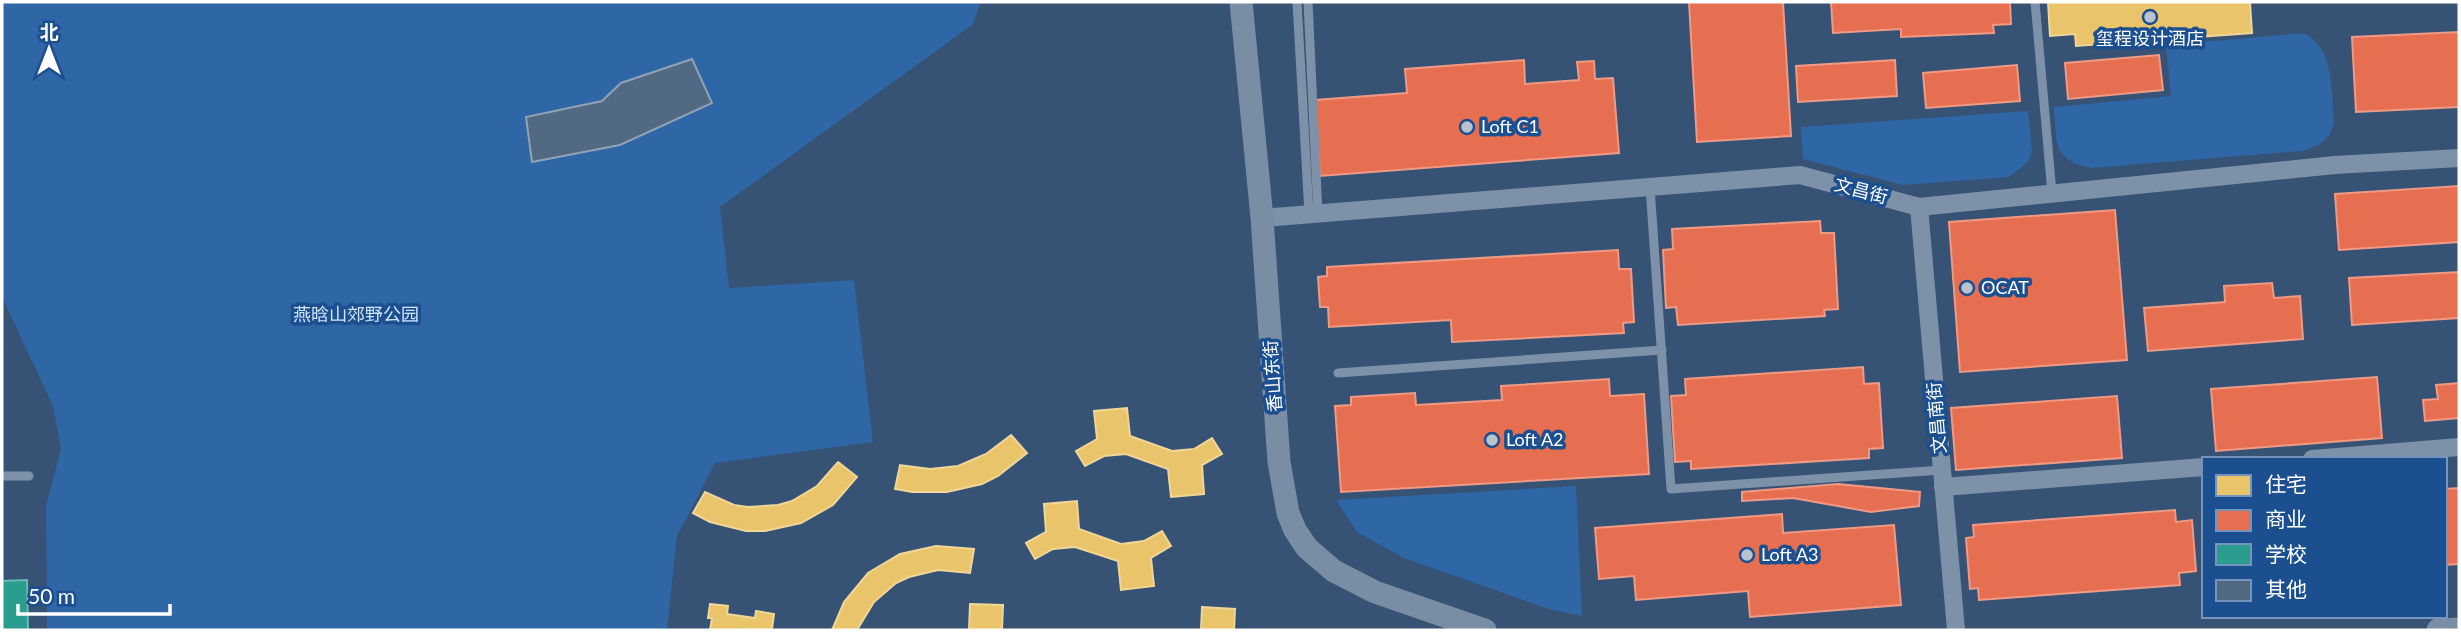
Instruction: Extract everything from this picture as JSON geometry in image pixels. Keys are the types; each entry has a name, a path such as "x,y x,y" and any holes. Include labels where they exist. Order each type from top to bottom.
{"street":[{"name":"香山东街","path":"1241,2 1262,218 1279,462 1284,497 1295,530 1318,559 1351,581 1485,630"},
{"name":"文昌街","path":"1262,218 1800,175 1919,207 2335,165 2459,158"},
{"name":"文昌南街","path":"1919,207 1956,630"},
{"path":"2336,457 2459,447"},
{"path":"1943,479 2202,467"},
{"path":"2438,630 2459,629"}],"lane":[{"path":"1297,2 1314,214"},
{"path":"1308,2 1314,214"},
{"path":"2035,2 2052,193"},
{"path":"1650,187 1671,489 1943,479"},
{"path":"1338,373 1662,350"},
{"path":"2,476 29,475"}],"green space":[{"name":"燕晗山郊野公园","path":"2,2 981,2 972,25 720,207 729,288 854,280 873,442 715,463 677,536 667,630 47,630 46,506 61,449 53,406 2,297"},
{"path":"2304,33 2314,40 2326,60 2330,72 2334,121 2327,138 2313,147 2301,151 2092,168 2069,160 2059,148 2054,107 2171,96 2166,45"},
{"path":"2028,111 2032,151 2028,162 2009,177 1903,185 1803,159 1801,127"},
{"path":"1576,486 1582,616 1549,609 1404,558 1357,532 1336,500"}],"building: 住宅":[{"name":"玺程设计酒店","path":"2048,2 2250,2 2252,33 2076,46 2075,34 2050,36"},
{"path":"1127,408 1130,436 1172,451 1194,449 1212,438 1222,454 1202,465 1204,494 1171,497 1168,469 1126,454 1104,456 1085,466 1076,451 1097,439 1094,411"},
{"path":"1011,435 1027,453 998,476 982,484 947,492 895,489 900,465 930,469 958,466 986,454"},
{"path":"838,462 857,477 833,505 801,523 765,531 746,531 710,522 693,513 705,492 734,505 748,507 792,501 817,486"},
{"path":"1077,501 1079,529 1121,544 1144,541 1162,531 1171,546 1151,558 1154,586 1121,590 1118,561 1075,547 1053,549 1035,559 1026,543 1046,532 1044,504"},
{"path":"936,546 974,549 970,573 938,570 909,577 896,583 874,602 857,630 832,630 844,602 868,573 900,554"},
{"path":"710,604 728,606 727,614 755,618 756,611 774,614 772,629 710,630"},
{"path":"970,604 1003,605 1002,630 969,630"},
{"path":"1202,607 1235,609 1234,630 1201,630"}],"building: 商业":[{"path":"1689,2 1783,2 1791,136 1697,142"},
{"path":"1831,2 2010,2 2011,24 1993,25 1994,33 1901,37 1901,29 1833,33"},
{"path":"2459,32 2459,107 2356,112 2352,37"},
{"path":"2159,55 2163,90 2068,99 2065,63"},
{"name":"Loft C1","path":"1524,60 1525,84 1579,80 1577,62 1594,61 1595,79 1613,78 1619,153 1320,176 1315,100 1407,93 1405,69"},
{"path":"1895,60 1897,96 1798,102 1796,66"},
{"path":"2017,65 2020,101 1926,108 1923,73"},
{"path":"2459,186 2459,242 2339,250 2335,194"},
{"path":"2115,210 2127,360 1960,372 1949,222"},
{"path":"1820,221 1821,233 1834,233 1838,309 1824,310 1825,316 1678,325 1676,307 1666,308 1663,250 1673,249 1672,229"},
{"path":"1618,250 1619,269 1631,269 1634,322 1623,323 1624,333 1452,342 1451,320 1329,327 1328,307 1320,307 1318,277 1327,276 1327,267"},
{"path":"2459,272 2459,318 2352,325 2349,278"},
{"path":"2272,283 2274,298 2300,296 2303,339 2148,351 2144,308 2225,302 2224,286"},
{"path":"1863,367 1864,384 1879,383 1883,448 1869,449 1869,458 1691,469 1691,461 1675,462 1671,396 1686,395 1685,379"},
{"path":"2377,377 2382,438 2216,451 2211,389"},
{"name":"Loft A2","path":"1609,379 1610,396 1644,394 1649,474 1341,492 1335,406 1351,405 1351,397 1415,393 1416,405 1502,400 1501,386"},
{"path":"2459,383 2459,418 2425,421 2423,400 2438,399 2436,385"},
{"path":"2117,396 2122,458 1956,470 1951,408"},
{"path":"1838,484 1920,492 1919,506 1871,512 1793,498 1742,501 1742,492"},
{"path":"2459,488 2459,564 2447,565 2447,489"},
{"path":"2175,510 2176,522 2192,520 2196,571 2179,573 2180,585 1979,600 1978,588 1970,589 1966,538 1974,537 1973,525"},
{"name":"Loft A3","path":"1782,514 1783,533 1894,525 1901,605 1750,617 1748,591 1636,600 1634,576 1599,579 1595,528"}],"building: 学校":[{"path":"27,580 28,630 2,630 2,581"}],"building: 其他":[{"path":"692,59 712,103 620,145 532,162 526,117 602,101 621,83"}],"place":[{"name":"玺程设计酒店","path":"2150,17"},
{"name":"Loft C1","path":"1467,127"},
{"name":"OCAT","path":"1967,288"},
{"name":"Loft A2","path":"1492,440"},
{"name":"Loft A3","path":"1747,555"}]}
